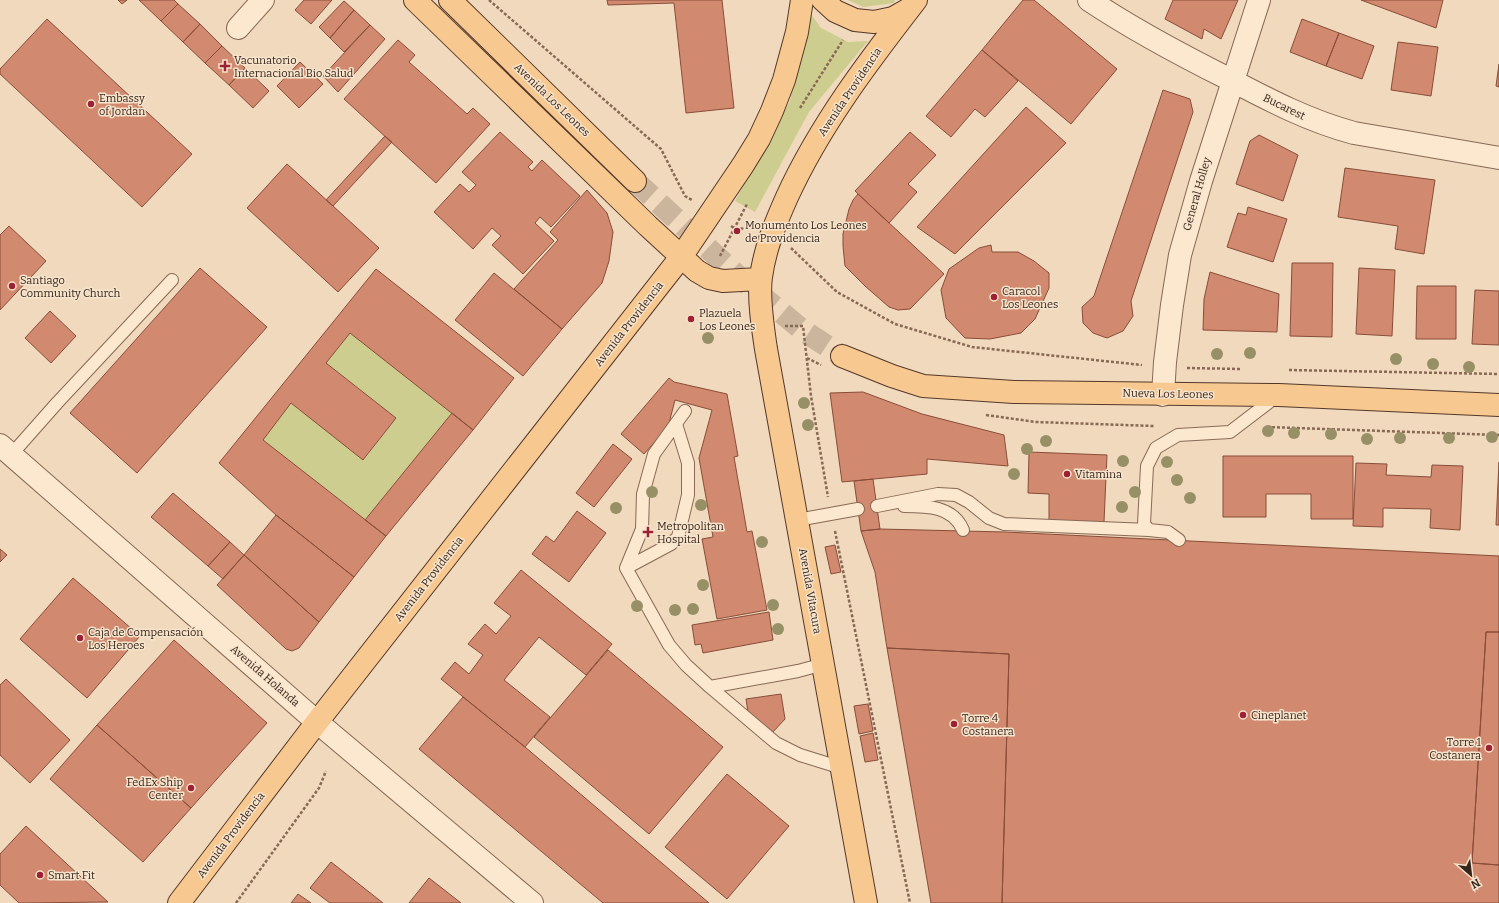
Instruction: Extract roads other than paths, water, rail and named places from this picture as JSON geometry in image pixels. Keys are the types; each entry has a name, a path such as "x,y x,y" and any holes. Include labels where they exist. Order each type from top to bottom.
{"main road":[{"path":"415,0 697,271 709,278 724,281 760,279"},
{"name":"Avenida Los Leones","path":"445,0 469,20"},
{"name":"Avenida Los Leones","path":"450,0 635,180"},
{"name":"Avenida Providencia","path":"180,903 317,722 681,257 712,213 759,139 772,111 784,80 797,32 802,0"},
{"path":"823,0 835,11 855,20 874,22 893,18 913,5"},
{"name":"Avenida Providencia","path":"760,279 772,231 804,164 821,134 871,59 913,5"},
{"name":"Avenida Vitacura","path":"760,279 763,328 866,903"},
{"name":"Nueva Los Leones","path":"842,356 892,376 923,386 1014,392 1279,395 1499,405"}],"street":[{"path":"238,28 263,0"},
{"name":"Bucarest","path":"1089,0 1121,21 1232,81 1305,117 1331,127 1354,133 1499,158"},
{"name":"General Holley","path":"1163,394 1172,305 1180,254 1200,181 1259,0"},
{"name":"Avenida Holanda","path":"6,450 317,722 532,903"}],"lane":[{"path":"6,450 57,403 172,280"},
{"path":"1149,530 1144,524 1147,466 1156,448 1178,435 1230,432 1279,395"},
{"path":"626,568 642,530 643,494 654,454 685,411"},
{"path":"626,568 671,544 678,537 688,495 688,463 676,424"},
{"path":"963,530 960,523 947,511 925,507 877,506 938,494 956,495 969,502 989,518 1004,524 1149,530 1168,532 1179,540"},
{"path":"797,520 858,509"},
{"path":"626,568 670,645 686,665 776,743 800,755 842,768"},
{"path":"710,687 798,671 824,664"}],"tunnel":[{"path":"635,181 739,277 801,329 842,356"}],"place":[{"name":"Vacunatorio Internacional Bio Salud","path":"225,66"},
{"name":"Embassy of Jordan","path":"91,104"},
{"name":"Monumento Los Leones de Providencia","path":"737,231"},
{"name":"Santiago Community Church","path":"12,286"},
{"name":"Caracol Los Leones","path":"994,297"},
{"name":"Plazuela Los Leones","path":"691,319"},
{"name":"Vitamina","path":"1067,474"},
{"name":"Metropolitan Hospital","path":"648,532"},
{"name":"Caja de Compensación Los Heroes","path":"80,638"},
{"name":"Cineplanet","path":"1243,715"},
{"name":"Torre 4 Costanera","path":"954,724"},
{"name":"Torre 1 Costanera","path":"1489,748"},
{"name":"FedEx Ship Center","path":"191,788"},
{"name":"Smart Fit","path":"40,875"}]}
